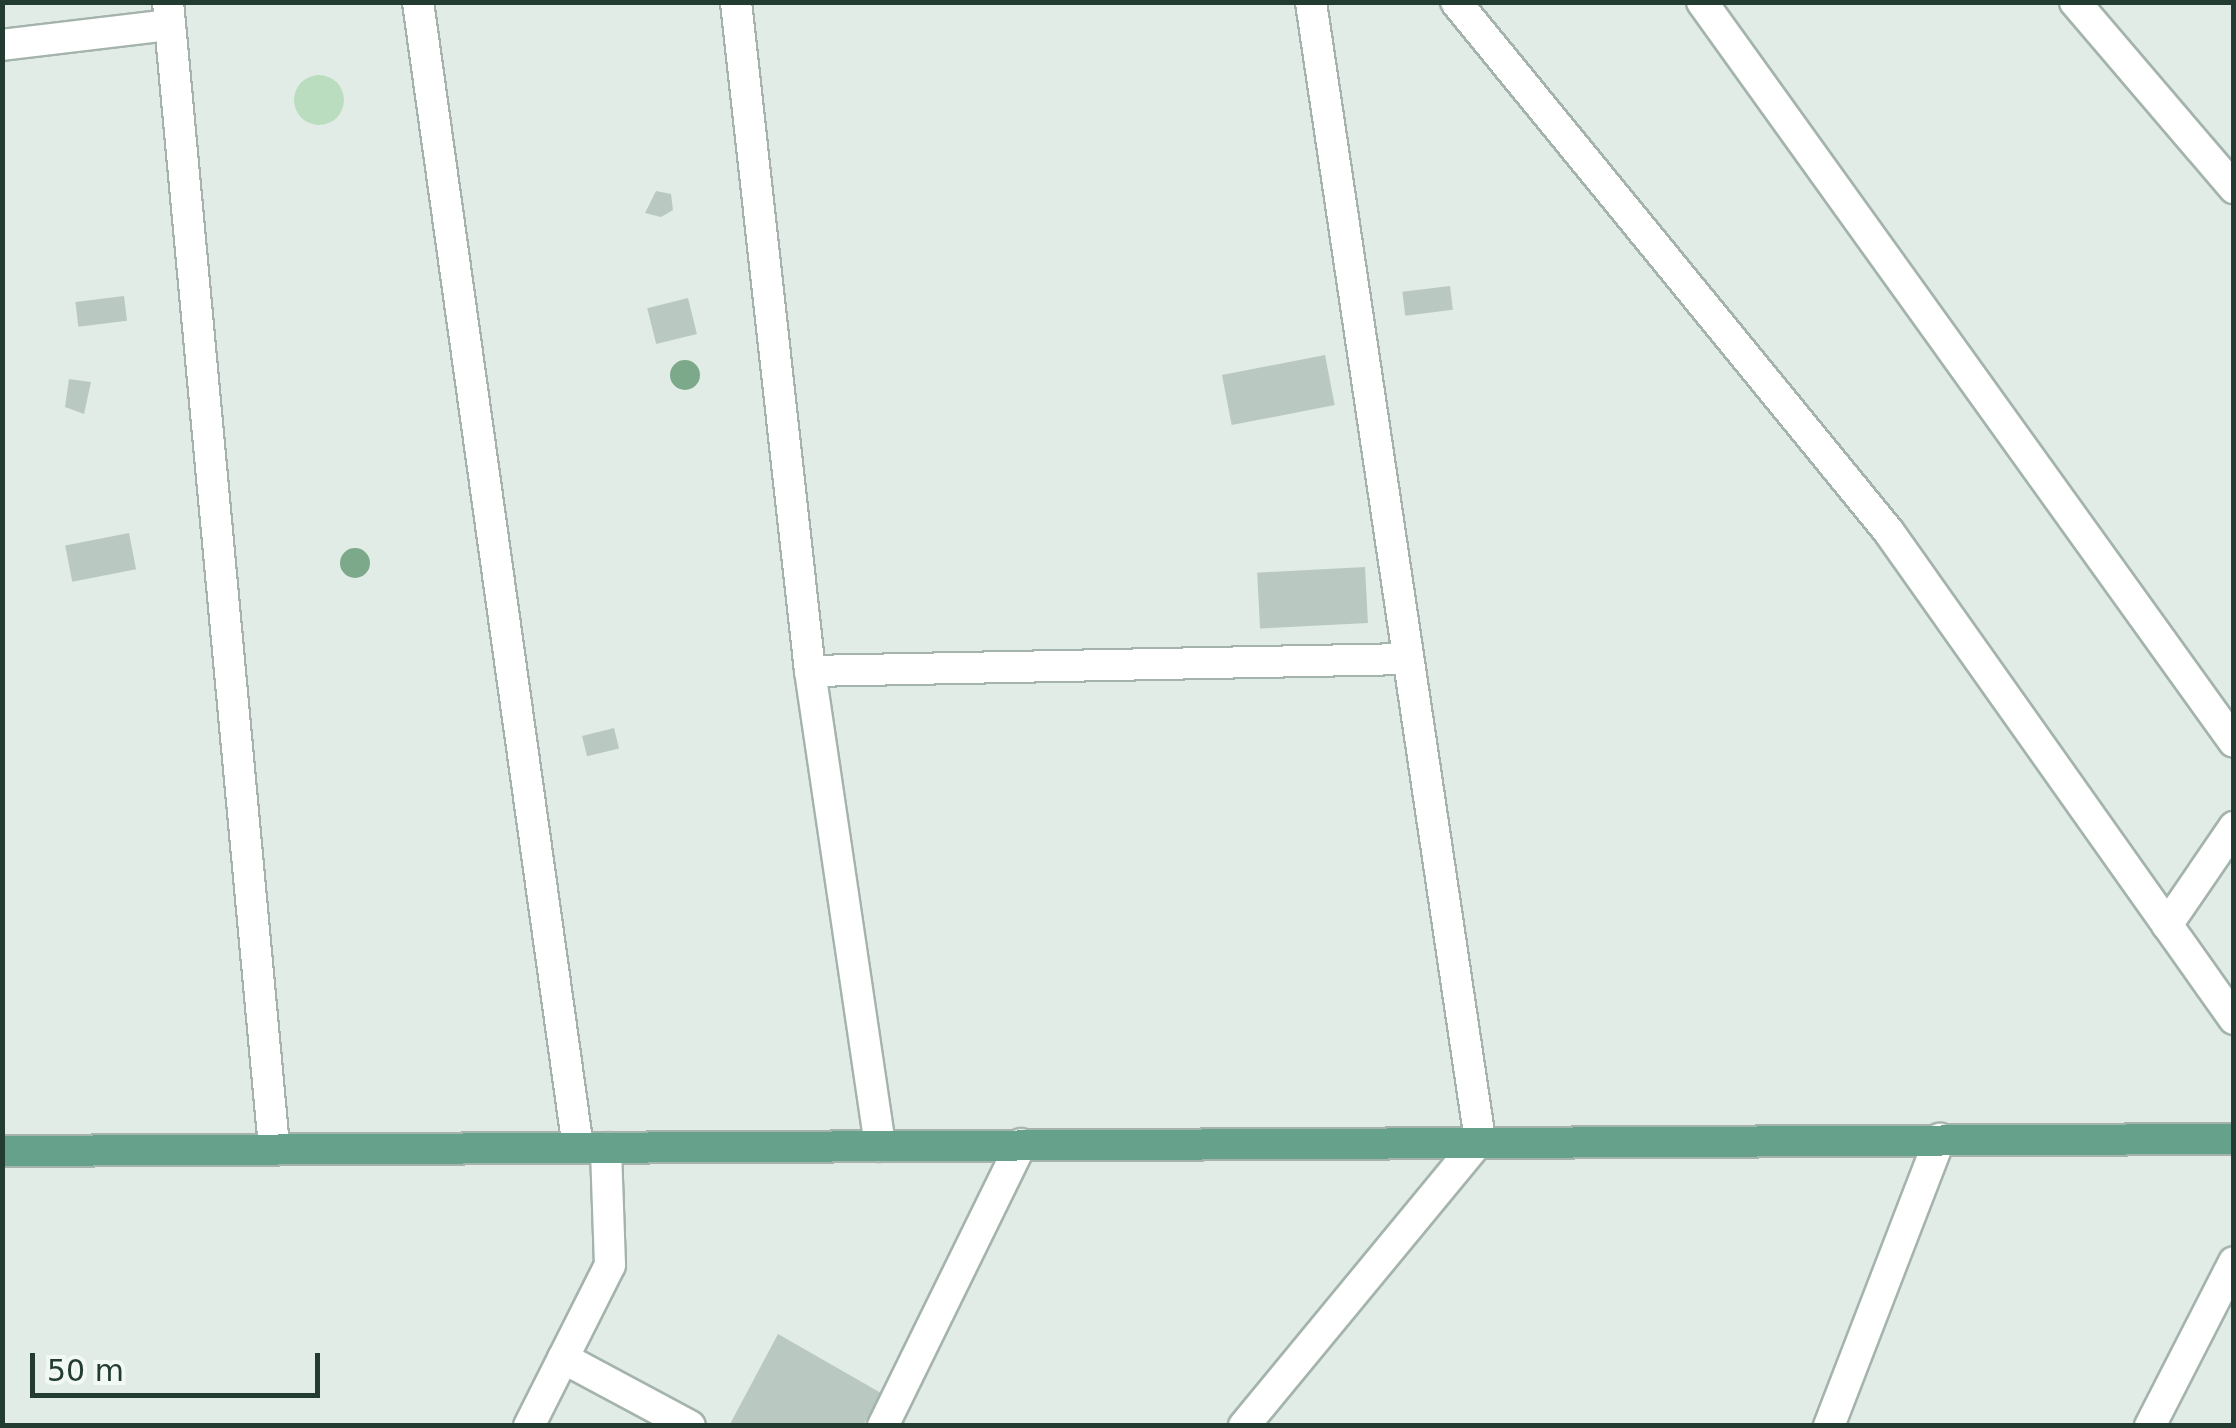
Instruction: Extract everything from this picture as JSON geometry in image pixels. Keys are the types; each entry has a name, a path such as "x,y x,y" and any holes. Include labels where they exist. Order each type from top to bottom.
{"main road":[{"path":"2,1151 274,1146 592,1148 1480,1140 2234,1139"}],"street":[{"path":"418,2 610,1265 529,1426"},
{"path":"736,2 810,671 880,1146"},
{"path":"1256,1422 1480,1140 1311,2"},
{"path":"1456,2 1889,532 2234,1019"},
{"path":"1702,2 2234,742"},
{"path":"2076,2 2234,188"},
{"path":"2,45 169,14 274,1146"},
{"path":"810,671 1408,659"},
{"path":"2167,925 2234,827"},
{"path":"1829,1426 1940,1140"},
{"path":"883,1426 1021,1144"},
{"path":"2150,1426 2234,1262"},
{"path":"563,1358 690,1426"}],"green space":[{"path":"319,75 337,82 344,100 337,118 319,125 301,118 294,100 301,82"}],"building":[{"path":"656,191 671,194 673,210 661,217 645,213"},
{"path":"1450,286 1453,310 1405,316 1402,292"},
{"path":"124,296 127,321 78,327 75,302"},
{"path":"688,298 697,334 656,344 647,308"},
{"path":"1325,355 1335,405 1232,425 1222,375"},
{"path":"69,379 91,382 84,414 65,407"},
{"path":"129,533 136,569 72,582 65,545"},
{"path":"1365,567 1368,623 1260,629 1257,573"},
{"path":"614,728 619,748 587,756 582,736"},
{"path":"778,1334 881,1393 863,1426 729,1426"}]}
